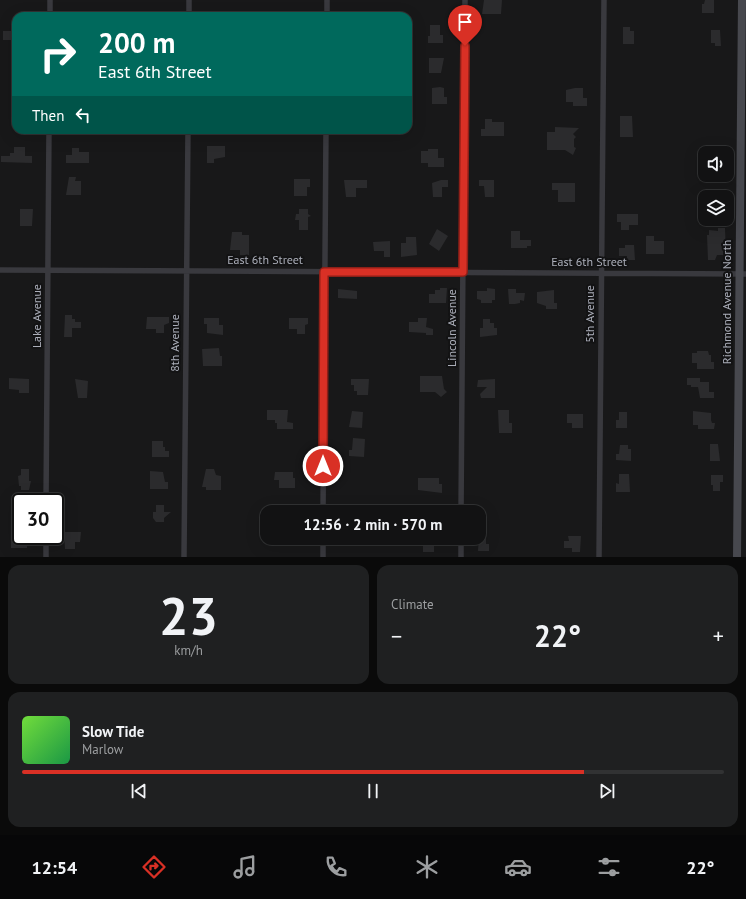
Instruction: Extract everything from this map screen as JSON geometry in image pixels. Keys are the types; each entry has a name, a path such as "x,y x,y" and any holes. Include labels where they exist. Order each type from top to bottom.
{"street":[{"path":"50,0 50,12"},
{"path":"189,0 189,12"},
{"path":"327,0 327,12"},
{"name":"Lincoln Avenue","path":"461,505 465,0"},
{"name":"5th Avenue","path":"599,557 604,0"},
{"name":"Richmond Avenue North","path":"737,557 743,274 742,0"},
{"name":"Lake Avenue","path":"46,493 49,134"},
{"name":"8th Avenue","path":"184,557 188,134"},
{"path":"323,505 326,134"},
{"name":"East 6th Street","path":"0,270 743,274"},
{"path":"46,545 46,557"},
{"path":"322,557 323,545"},
{"path":"461,545 461,557"}],"building":[{"path":"484,0 502,0 501,14 482,14"},
{"path":"705,0 714,0 714,13 702,13 702,4 704,4"},
{"path":"430,25 440,25 440,35 443,35 443,43 428,43 428,36 430,36"},
{"path":"623,27 630,27 630,31 634,31 634,44 623,44"},
{"path":"711,30 720,30 721,46 715,46 715,43 711,43"},
{"path":"3,31 12,31 12,40 3,40"},
{"path":"429,58 444,58 441,73 429,73"},
{"path":"432,88 444,88 444,97 447,97 447,104 432,104"},
{"path":"583,88 583,98 587,98 587,106 573,106 573,102 566,102 566,90"},
{"path":"620,116 632,116 633,137 620,137"},
{"path":"485,119 492,119 492,122 504,122 504,136 481,136 481,129 485,129"},
{"path":"555,127 579,128 573,134 576,137 574,139 574,147 576,148 573,155 565,150 547,150 547,132 555,132"},
{"path":"207,146 225,146 225,157 214,159 214,163 207,163"},
{"path":"14,147 25,147 25,156 32,156 32,163 1,162 1,156 10,156 10,153 14,153"},
{"path":"72,148 79,148 79,152 89,152 89,163 66,163 66,155 72,155"},
{"path":"428,149 438,149 438,158 444,158 444,167 428,167 428,163 421,163 421,151 428,151"},
{"path":"69,177 76,177 75,181 81,181 81,195 66,195"},
{"path":"294,179 310,179 310,187 307,187 307,196 294,196"},
{"path":"344,180 367,180 367,188 356,188 356,197 346,197"},
{"path":"441,180 448,180 448,187 442,187 442,197 433,197 432,183"},
{"path":"479,180 494,180 494,197 485,197 484,186 479,186"},
{"path":"552,183 575,183 575,202 558,202 558,190 552,190"},
{"path":"20,209 33,209 32,226 20,226"},
{"path":"299,209 308,209 308,214 311,216 308,217 308,230 299,230 299,220 295,220 296,214 299,214"},
{"path":"617,214 638,214 638,225 629,225 629,230 621,230 621,222 617,222"},
{"path":"718,228 725,228 726,255 717,255 715,260 708,260 707,235 709,235 709,230 718,231"},
{"path":"437,229 448,236 439,251 429,244"},
{"path":"511,231 520,231 520,240 531,240 531,246 527,246 527,248 511,248"},
{"path":"232,232 242,232 242,235 249,235 249,255 240,255 240,250 230,250"},
{"path":"646,236 654,236 654,241 664,241 664,254 646,254"},
{"path":"406,237 416,237 417,255 401,257 401,243 406,243"},
{"path":"390,241 390,257 384,257 384,251 374,251 373,242"},
{"path":"625,245 634,245 635,260 627,260 627,256 619,256 619,248 625,248"},
{"path":"440,288 447,288 446,303 429,303 429,294 435,294 435,290 440,290"},
{"path":"487,288 495,289 495,300 492,300 492,303 481,303 481,300 477,299 477,291 487,291"},
{"path":"338,289 357,291 357,299 338,298"},
{"path":"508,289 516,289 516,293 525,293 524,301 520,300 520,303 509,304"},
{"path":"554,290 554,303 557,303 557,309 546,309 546,306 537,303 537,292"},
{"path":"65,315 72,315 72,319 75,319 75,322 81,322 81,328 72,328 72,337 64,337"},
{"path":"147,317 169,317 169,323 164,325 164,333 156,333 156,329 146,329"},
{"path":"204,318 219,318 219,325 223,325 223,335 207,333 207,324 204,324"},
{"path":"289,318 308,318 308,324 305,325 305,334 297,334 297,329 289,329"},
{"path":"418,318 427,318 426,327 433,329 433,335 409,332 409,322 418,322"},
{"path":"483,319 490,319 490,323 494,323 494,328 497,328 497,335 480,337 480,328 483,328"},
{"path":"219,348 220,356 222,356 222,366 203,366 202,349"},
{"path":"697,351 708,351 709,355 711,355 711,362 714,362 714,369 697,369 697,363 692,363 692,353 697,353"},
{"path":"420,376 442,376 444,389 447,392 441,397 435,392 420,392"},
{"path":"9,378 29,379 29,393 19,393 19,390 9,389"},
{"path":"687,378 700,378 700,382 709,382 709,392 714,392 714,398 700,398 698,387 691,387 691,385 687,385"},
{"path":"75,379 88,381 87,398 78,398"},
{"path":"351,379 369,379 368,395 357,395 357,391 354,391 354,385 351,385"},
{"path":"495,379 495,398 481,398 480,394 487,387 477,387 478,380"},
{"path":"267,410 288,410 287,422 293,423 293,429 277,429 277,423 275,423 275,420 267,420"},
{"path":"498,410 509,410 509,423 512,423 512,433 499,433"},
{"path":"352,411 363,412 362,428 349,427"},
{"path":"693,411 711,413 712,423 715,423 714,429 698,429 698,425 693,425"},
{"path":"619,412 627,412 627,428 616,428 616,420 619,420"},
{"path":"567,414 583,414 583,428 572,428 572,423 567,423"},
{"path":"353,438 365,439 364,457 349,456 349,450 352,450"},
{"path":"152,441 163,441 165,451 169,451 169,457 152,457"},
{"path":"710,444 718,444 720,461 710,461"},
{"path":"620,445 628,445 628,449 631,449 631,461 616,460 616,454 619,454"},
{"path":"21,469 29,469 29,481 31,481 29,490 21,490 21,486 19,486 18,476 21,475"},
{"path":"206,469 214,469 216,475 221,476 221,490 206,490 206,487 202,487"},
{"path":"150,471 163,472 165,482 168,482 168,489 150,489"},
{"path":"275,472 293,472 293,478 295,478 295,488 279,488 279,480 274,480"},
{"path":"619,474 629,474 630,492 616,492 616,483 619,484"},
{"path":"711,475 723,475 723,482 720,482 720,491 713,491 713,485 711,485"},
{"path":"418,478 439,478 439,484 442,484 442,493 418,490"},
{"path":"409,504 427,504 427,505"},
{"path":"156,505 164,505 164,512 171,512 164,518 164,522 156,522 153,518 153,512 156,512"},
{"path":"64,532 81,532 80,542 75,542 75,549 65,549"},
{"path":"11,534 12,545 27,545 27,548 11,548"},
{"path":"568,536 581,536 580,552 572,552 572,548 564,548 564,541 569,541"},
{"path":"489,544 489,551 478,551 478,545"},
{"path":"423,545 434,545 434,552 423,552"}],"route":[{"path":"323,466 324,272 463,272 465,46"}]}
